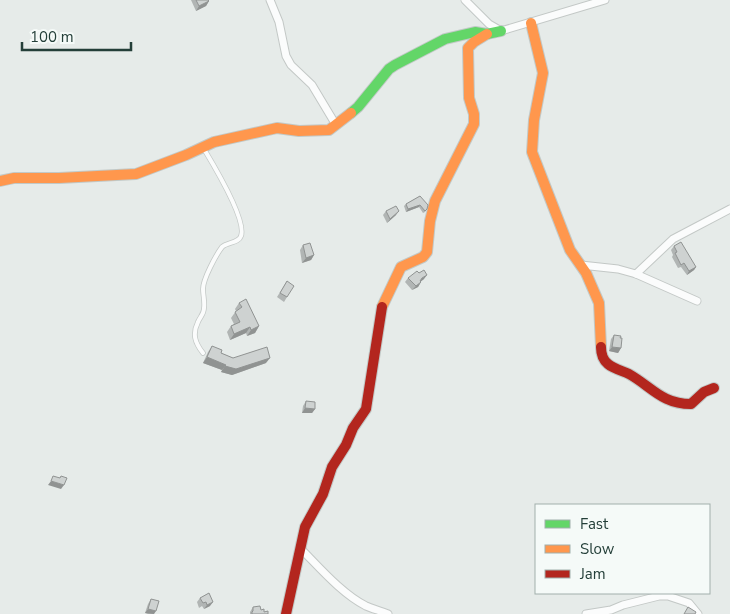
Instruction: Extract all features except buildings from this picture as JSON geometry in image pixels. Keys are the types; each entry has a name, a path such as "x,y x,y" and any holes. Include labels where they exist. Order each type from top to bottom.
{"street":[{"path":"270,0 278,22 286,56 312,86 336,125"},
{"path":"465,0 489,24 501,31"},
{"path":"468,48 487,34 531,23 605,0"},
{"path":"531,23 543,73 534,120 532,152 570,250 581,265 600,303 601,350 603,358 608,364 630,375 656,394 679,404 691,404 704,392 714,388"},
{"path":"0,181 14,178 136,174 214,142 270,129 329,130 358,106 389,69 395,65 439,42 475,32 487,34"},
{"path":"286,614 296,559 301,549 305,527 323,494 330,471 346,445 353,428 366,409 381,308 402,267 423,257 427,252 430,221 435,201 474,124 474,114 468,98 468,48 466,35"},
{"path":"636,274 673,239 730,209"},
{"path":"581,265 618,269 636,274 697,301"},
{"path":"301,549 354,598 366,606 388,614"},
{"path":"586,614 611,610 659,596 668,596 689,603 698,614"}],"lane":[{"path":"203,147 227,186 242,235 239,240 227,243 222,248 204,282 204,309 195,329 194,339 203,353"}],"traffic: fast":[{"path":"351,113 389,69 395,65 445,39 475,32 487,34 501,31"}],"traffic: slow":[{"path":"531,23 543,73 534,120 532,152 570,250 586,273 599,303 601,347"},
{"path":"382,307 401,267 423,257 427,252 430,221 435,201 474,124 474,114 469,98 468,48 487,34"},
{"path":"0,181 14,178 136,174 214,142 277,128 299,131 329,130 351,113"}],"traffic: jam":[{"path":"286,614 305,527 323,494 332,467 346,445 353,428 366,409 382,307"},
{"path":"601,347 601,352 608,364 629,374 658,394 672,401 691,404 704,392 714,388"}]}
